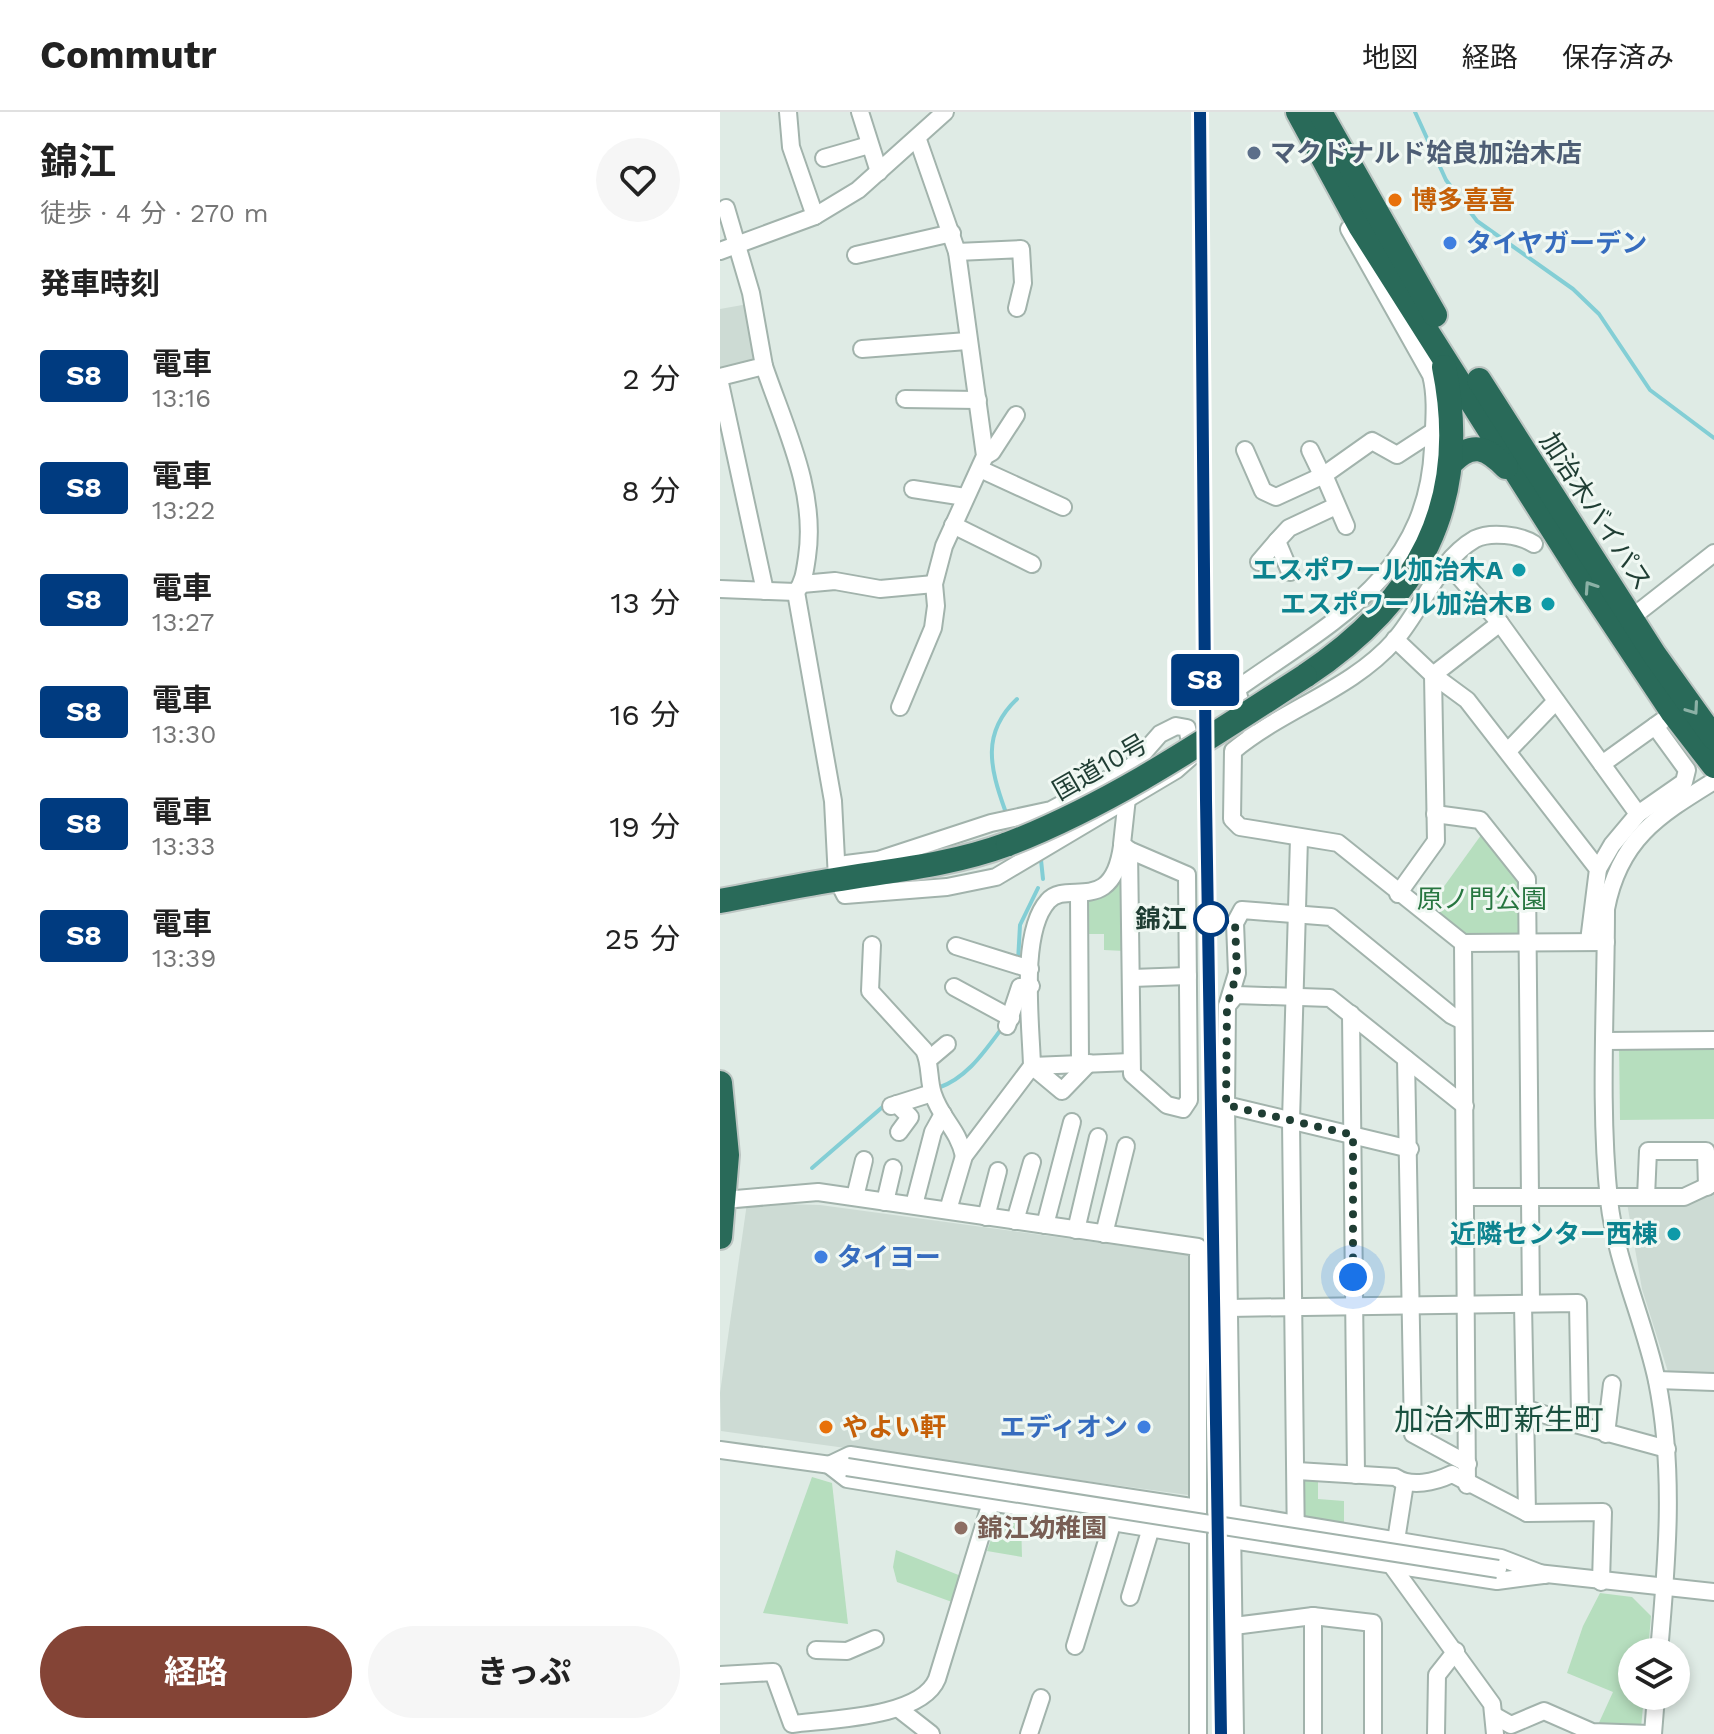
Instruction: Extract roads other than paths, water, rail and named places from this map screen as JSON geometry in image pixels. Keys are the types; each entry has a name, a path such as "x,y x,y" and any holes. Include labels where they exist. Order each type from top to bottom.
{"highway":[{"name":"国道10号","path":"1298,112 1441,350"},
{"name":"国道10号","path":"720,901 969,858 1064,822 1122,790 1305,676 1368,629 1391,604 1426,552 1442,509 1452,462 1452,417 1434,311 1362,217 1320,112"},
{"name":"加治木バイパス","path":"1434,311 1631,618 1714,738"},
{"name":"加治木バイパス","path":"1441,350 1527,488 1664,720 1714,766"},
{"path":"1452,462 1472,448 1485,448 1527,488"},
{"path":"720,1083 727,1155 720,1237"}],"street":[{"path":"788,112 791,147 815,216"},
{"path":"860,112 879,172"},
{"path":"728,248 815,216 858,190 924,127 945,112"},
{"path":"924,127 957,252 967,341 978,400 983,463"},
{"path":"824,158 869,145"},
{"path":"729,207 728,248 751,293 764,366 808,496 811,528 799,588 833,801 837,879 845,895 947,887 996,877 1176,770 1193,755 1187,728 1176,726 1160,734 1132,766 1051,810 991,823 878,860 846,864 837,879"},
{"path":"1249,738 1237,689 1342,619 1390,570 1423,509 1432,474 1434,431 1431,375 1342,218 1362,217"},
{"path":"856,255 952,233"},
{"path":"957,252 1021,249 1023,283 1017,308"},
{"path":"862,349 967,341"},
{"path":"720,377 764,366"},
{"path":"720,383 765,591"},
{"path":"905,399 978,400"},
{"path":"900,707 933,628 934,584 953,525 983,463 1016,415"},
{"path":"1245,450 1263,491 1276,497 1323,475 1372,441 1397,455 1434,431"},
{"path":"1310,450 1346,526"},
{"path":"983,463 1063,507"},
{"path":"913,489 965,497"},
{"path":"1259,562 1289,528 1336,506"},
{"path":"953,525 1032,564"},
{"path":"1534,544 1526,539 1487,535 1474,540 1447,563 1395,639 1362,670 1249,738 1233,751 1232,819 1240,827 1338,843 1463,943 1598,942"},
{"path":"1277,541 1290,572"},
{"path":"1631,618 1714,553"},
{"path":"1447,563 1500,623 1638,814"},
{"path":"720,589 765,591 835,581 880,589 934,584"},
{"path":"1433,675 1500,623"},
{"path":"1395,639 1433,675 1467,700 1598,869"},
{"path":"1398,894 1436,841 1433,675"},
{"path":"1508,751 1556,701"},
{"path":"1602,764 1664,720 1687,770 1684,782 1638,814 1612,845 1598,869 1598,942 1605,1041 1609,1198 1623,1276 1657,1380 1667,1449 1660,1638"},
{"path":"1598,942 1612,877 1629,847 1646,829 1714,781"},
{"path":"1126,847 1187,875 1189,1100 1183,1109 1167,1105 1132,1074 1132,978 1126,847 1127,798"},
{"path":"1435,814 1480,820 1527,879 1530,1197 1527,1513"},
{"path":"1296,1549 1291,1121 1299,838"},
{"path":"948,1210 964,1156 1032,1066 1030,978 1034,926 1040,911 1050,897 1062,893 1079,896 1103,887 1119,864 1126,847"},
{"path":"1032,1066 1062,1091 1084,1063 1079,896"},
{"path":"1235,1734 1226,1105 1227,1006 1237,973 1235,923 1242,910 1271,910 1298,917 1331,917 1451,1015 1463,1021"},
{"path":"1463,943 1467,1485"},
{"path":"872,945 870,991 928,1060 932,1093 943,1114 960,1135 964,1156"},
{"path":"956,946 1012,964 1030,978"},
{"path":"1132,978 1188,976"},
{"path":"954,987 1009,1022 1020,987 1030,978"},
{"path":"1227,1006 1236,995 1330,998 1465,1106"},
{"path":"1351,1014 1356,1475"},
{"path":"1605,1041 1714,1040"},
{"path":"928,1060 947,1044"},
{"path":"1406,1059 1413,1434 1468,1464"},
{"path":"1032,1066 1131,1062"},
{"path":"899,1132 910,1117 894,1105 932,1093"},
{"path":"1226,1105 1410,1149"},
{"path":"914,1205 933,1132 943,1114"},
{"path":"1045,1225 1072,1122"},
{"path":"1076,1230 1098,1137"},
{"path":"1104,1234 1126,1146"},
{"path":"1466,1197 1609,1198 1684,1197 1710,1185 1706,1151 1648,1151 1646,1197"},
{"path":"855,1197 864,1160"},
{"path":"1015,1221 1032,1162"},
{"path":"885,1202 893,1168"},
{"path":"986,1217 998,1171"},
{"path":"724,1200 818,1192 1198,1247 1198,1734"},
{"path":"1228,1308 1578,1303 1580,1414 1568,1422"},
{"path":"1657,1380 1714,1382"},
{"path":"1606,1434 1612,1384"},
{"path":"1527,1409 1667,1449"},
{"path":"720,1450 1498,1569 1714,1592"},
{"path":"829,1465 850,1455 1198,1508"},
{"path":"829,1465 847,1479 1198,1536"},
{"path":"1297,1471 1395,1477 1405,1483 1439,1480 1452,1474 1467,1485 1527,1513 1603,1512 1601,1582"},
{"path":"720,1675 773,1672 792,1724 899,1709 933,1688 992,1503 996,1477"},
{"path":"1405,1483 1392,1566 1492,1704 1495,1734"},
{"path":"1130,1597 1157,1502"},
{"path":"1231,1513 1501,1558 1545,1575"},
{"path":"1075,1646 1113,1521"},
{"path":"1232,1540 1497,1581 1545,1575"},
{"path":"1234,1626 1313,1616 1373,1623 1373,1734"},
{"path":"1313,1616 1313,1734"},
{"path":"816,1650 847,1651 875,1639"},
{"path":"1436,1734 1437,1675 1456,1651"},
{"path":"1029,1734 1041,1698"},
{"path":"899,1709 931,1734"},
{"path":"1495,1716 1511,1725 1544,1711 1592,1733 1651,1734 1654,1710"}],"waterway":[{"path":"1415,112 1446,180 1477,221 1573,289 1599,314 1650,390 1714,438"},
{"path":"1005,810 995,780 993,738 998,725 1017,699"},
{"path":"1041,860 1043,879"},
{"path":"1018,961 1020,925 1038,888"},
{"path":"938,1088 966,1071 1002,1028"},
{"path":"812,1168 886,1104"}],"railway":[{"path":"1200,112 1206,800 1221,1734"}],"train":[{"name":"S8","path":"1200,112 1206,800 1211,919 1221,1734"}],"place":[{"name":"マクドナルド姶良加治木店","path":"1254,153"},
{"name":"博多喜喜","path":"1395,200"},
{"name":"タイヤガーデン","path":"1450,243"},
{"name":"エスポワール加治木A","path":"1519,570"},
{"name":"エスポワール加治木B","path":"1548,604"},
{"name":"錦江","path":"1211,919"},
{"name":"近隣センター西棟","path":"1674,1234"},
{"name":"タイヨー","path":"821,1257"},
{"name":"やよい軒","path":"826,1427"},
{"name":"エディオン","path":"1144,1427"},
{"name":"錦江幼稚園","path":"961,1528"}],"district":[{"name":"加治木町新生町","path":"1499,1420"}],"park label":[{"name":"原ノ門公園","path":"1482,899"}]}
